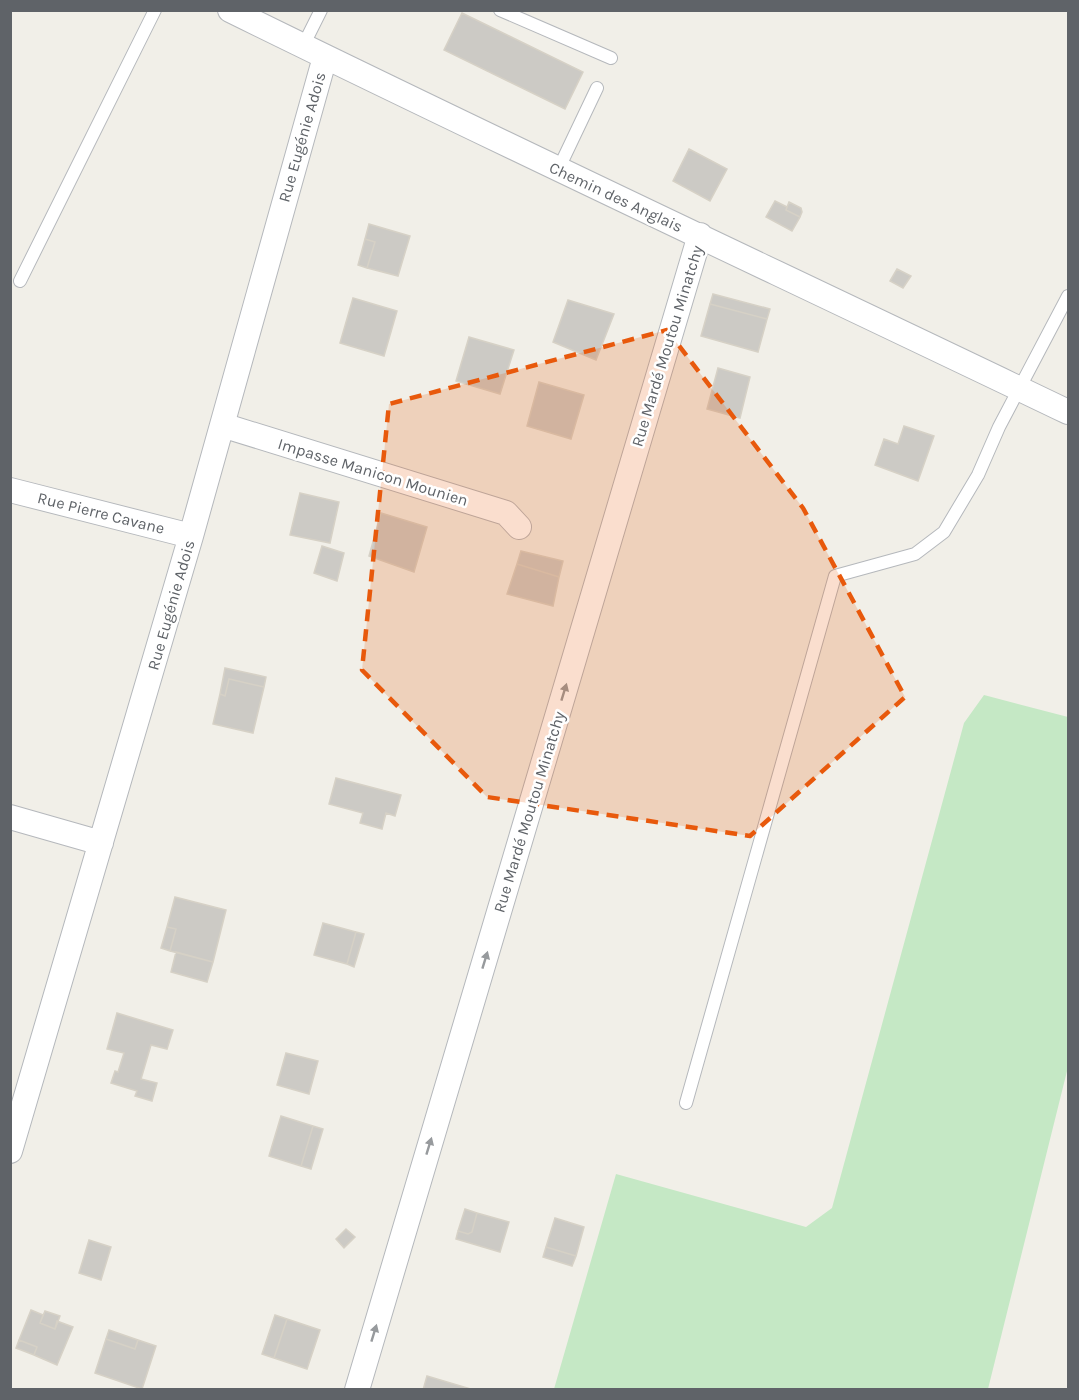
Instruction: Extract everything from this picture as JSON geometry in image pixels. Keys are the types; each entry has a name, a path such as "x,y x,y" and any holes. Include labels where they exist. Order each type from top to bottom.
{"street":[{"name":"Chemin des Anglais","path":"230,10 558,170 700,235 1068,412"},
{"name":"Rue Eugénie Adois","path":"10,1151 191,536 325,57"},
{"name":"Rue Mardé Moutou Minatchy","path":"357,1389 700,235"},
{"name":"Impasse Manicon Mounien","path":"222,425 506,513 519,527"},
{"name":"Rue Pierre Cavane","path":"10,490 191,536"},
{"path":"10,817 101,843"}],"lane":[{"path":"20,281 155,10"},
{"path":"303,46 321,10"},
{"path":"500,10 611,58"},
{"path":"558,170 597,88"},
{"path":"686,1103 835,576 915,554 944,531 978,475 999,427 1068,296"}],"highlighted area":[{"path":"667,330 803,508 905,697 750,836 487,797 362,670 389,404"}],"green space":[{"path":"984,695 1068,717 1068,1067 988,1389 554,1389 616,1174 806,1227 832,1208 964,723"}],"building":[{"path":"462,13 583,72 565,109 444,50"},
{"path":"689,149 727,169 710,201 673,181"},
{"path":"775,201 800,217 792,231 766,217"},
{"path":"789,202 801,208 800,217 786,210"},
{"path":"369,224 410,236 398,276 367,268 375,242 365,239"},
{"path":"365,239 375,242 367,268 358,265"},
{"path":"897,269 911,276 903,288 890,281"},
{"path":"713,294 770,309 767,319 710,304"},
{"path":"353,298 397,311 384,356 340,343"},
{"path":"568,300 614,314 596,360 553,342"},
{"path":"710,304 767,319 758,352 701,336"},
{"path":"469,337 514,350 500,394 456,381"},
{"path":"718,368 750,377 740,418 707,409"},
{"path":"539,382 584,395 571,439 527,426"},
{"path":"904,426 934,436 918,481 875,465 884,439 898,444"},
{"path":"300,493 339,502 330,543 290,535"},
{"path":"381,513 427,527 414,572 369,556"},
{"path":"322,546 344,553 337,581 314,573"},
{"path":"521,551 563,561 559,577 517,564"},
{"path":"517,564 559,577 553,606 507,594"},
{"path":"225,668 266,677 264,687 229,679 225,696 220,694"},
{"path":"229,679 264,687 253,733 213,724 220,694 225,696"},
{"path":"336,778 401,795 395,816 386,813 382,829 360,823 363,813 329,804"},
{"path":"175,897 226,910 213,962 170,951 176,929 167,927"},
{"path":"323,923 356,932 347,964 314,955"},
{"path":"167,927 176,929 170,951 161,948"},
{"path":"356,932 364,934 354,967 347,964"},
{"path":"176,952 213,962 207,982 171,972"},
{"path":"117,1013 173,1030 167,1049 151,1045 141,1079 157,1083 152,1101 135,1096 137,1091 111,1083 115,1071 118,1072 124,1053 107,1049"},
{"path":"286,1053 318,1061 309,1094 277,1085"},
{"path":"281,1116 313,1126 301,1166 269,1156"},
{"path":"313,1126 323,1129 311,1169 301,1166"},
{"path":"465,1209 477,1213 472,1232 468,1234 458,1231"},
{"path":"477,1213 509,1222 500,1252 456,1239 458,1231 468,1234 472,1232"},
{"path":"555,1218 584,1227 576,1256 546,1247"},
{"path":"346,1229 355,1237 344,1248 336,1239"},
{"path":"89,1240 111,1247 101,1280 79,1273"},
{"path":"546,1247 576,1256 572,1266 543,1257"},
{"path":"31,1310 43,1315 40,1323 55,1329 57,1321 73,1327 57,1365 34,1355 37,1347 19,1340"},
{"path":"45,1311 60,1316 55,1329 40,1323"},
{"path":"275,1315 287,1319 274,1358 262,1354"},
{"path":"287,1319 320,1330 307,1369 274,1358"},
{"path":"109,1330 138,1340 135,1349 106,1339"},
{"path":"106,1339 135,1349 138,1340 156,1346 142,1389 95,1373"},
{"path":"19,1340 37,1347 34,1355 16,1348"},
{"path":"427,1376 471,1389 423,1390"}]}
